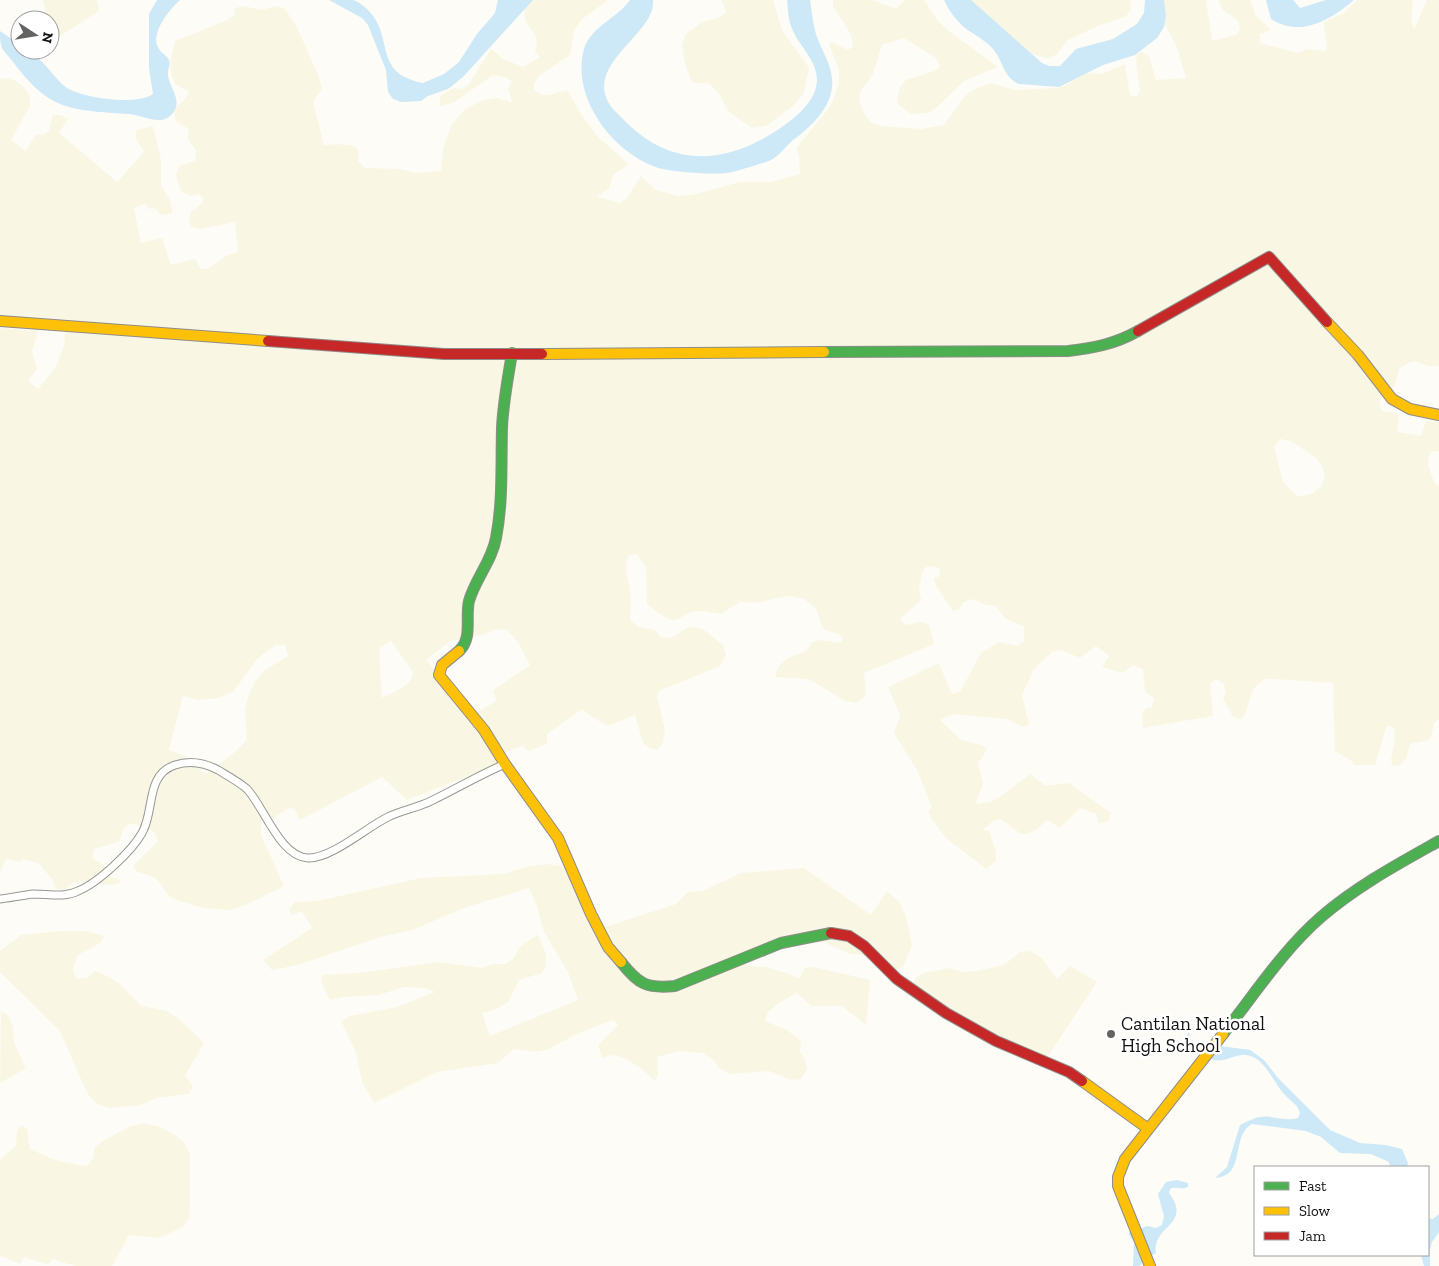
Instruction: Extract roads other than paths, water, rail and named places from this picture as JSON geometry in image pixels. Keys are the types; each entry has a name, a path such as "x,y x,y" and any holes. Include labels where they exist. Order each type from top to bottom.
{"main road":[{"path":"0,321 424,353 1082,350 1106,346 1128,337 1269,257 1296,290 1358,355 1392,398 1410,409 1439,415"},
{"path":"512,353 503,410 502,473 496,539 491,557 470,596 467,614 468,638 461,651 442,665 439,672 442,679 484,730 505,764 558,838 591,914 608,947 627,970 642,984 656,988 675,986 781,943 818,934 839,933 849,936 864,946 897,979 946,1013 996,1041 1069,1072 1147,1128"},
{"path":"1148,1262 1120,1192 1118,1178 1125,1160 1147,1128 1285,956 1320,918 1366,883 1439,841"}],"street":[{"path":"0,899 32,894 66,895 87,887 110,868 138,839 146,824 153,790 158,777 165,769 180,764 196,763 210,766 246,788 279,838 293,852 308,858 325,853 352,839 387,817 429,802 505,764"}],"water":[{"path":"157,0 180,0 166,16 158,30 157,36 159,49 169,60 168,75 177,105 172,114 163,120 129,114 77,109 51,100 27,79 12,60 41,60 67,88 85,95 123,100 145,98 153,94 149,68 149,14"},
{"path":"329,0 353,0 366,8 381,30 386,52 396,71 407,78 423,83 444,74 459,62 477,34 495,13 498,0 533,0 463,77 448,89 428,96 421,101 401,102 393,99 388,92 386,70 368,25 362,18"},
{"path":"630,0 653,0 652,11 646,22 609,68 605,81 605,94 611,106 625,121 643,137 662,148 682,154 702,156 722,154 742,149 762,139 798,115 811,99 816,87 817,78 813,63 794,34 787,0 810,0 816,33 828,61 832,80 827,103 812,124 777,156 771,160 730,173 701,173 659,168 637,158 609,134 598,119 583,85 581,67 584,49 592,34 619,12"},
{"path":"944,0 971,0 1042,63 1049,66 1060,66 1076,49 1113,39 1137,24 1144,13 1145,0 1164,0 1166,16 1164,27 1157,38 1135,55 1103,65 1059,87 1019,84 1010,78 993,49 956,19"},
{"path":"1266,0 1293,0 1300,8 1326,0 1354,0 1325,20 1304,27 1293,27 1271,19"},
{"path":"0,31 10,38 10,58 2,46"},
{"path":"1188,1027 1191,1040 1197,1043 1250,1050 1264,1060 1278,1078 1330,1130 1360,1143 1386,1145 1402,1149 1408,1163 1407,1166 1390,1166 1389,1162 1371,1154 1340,1153 1321,1137 1306,1131 1252,1124 1241,1137 1235,1163 1231,1170 1225,1176 1215,1178 1227,1167 1240,1125 1262,1117 1294,1119 1298,1118 1300,1113 1296,1105 1281,1091 1264,1066 1253,1057 1240,1055 1213,1060 1198,1052 1187,1041"},
{"path":"1177,1180 1188,1183 1188,1187 1170,1189 1169,1193 1177,1212 1174,1219 1160,1236 1156,1244 1156,1253 1144,1259 1140,1266 1133,1266 1134,1242 1128,1233 1147,1226 1156,1228 1162,1225 1164,1216 1158,1194 1166,1182"},
{"path":"1439,1214 1439,1232 1432,1242 1430,1249 1430,1266 1424,1266 1421,1256 1429,1256 1429,1218 1433,1219"}],"place":[{"name":"Cantilan National High School","path":"1111,1034"}]}
